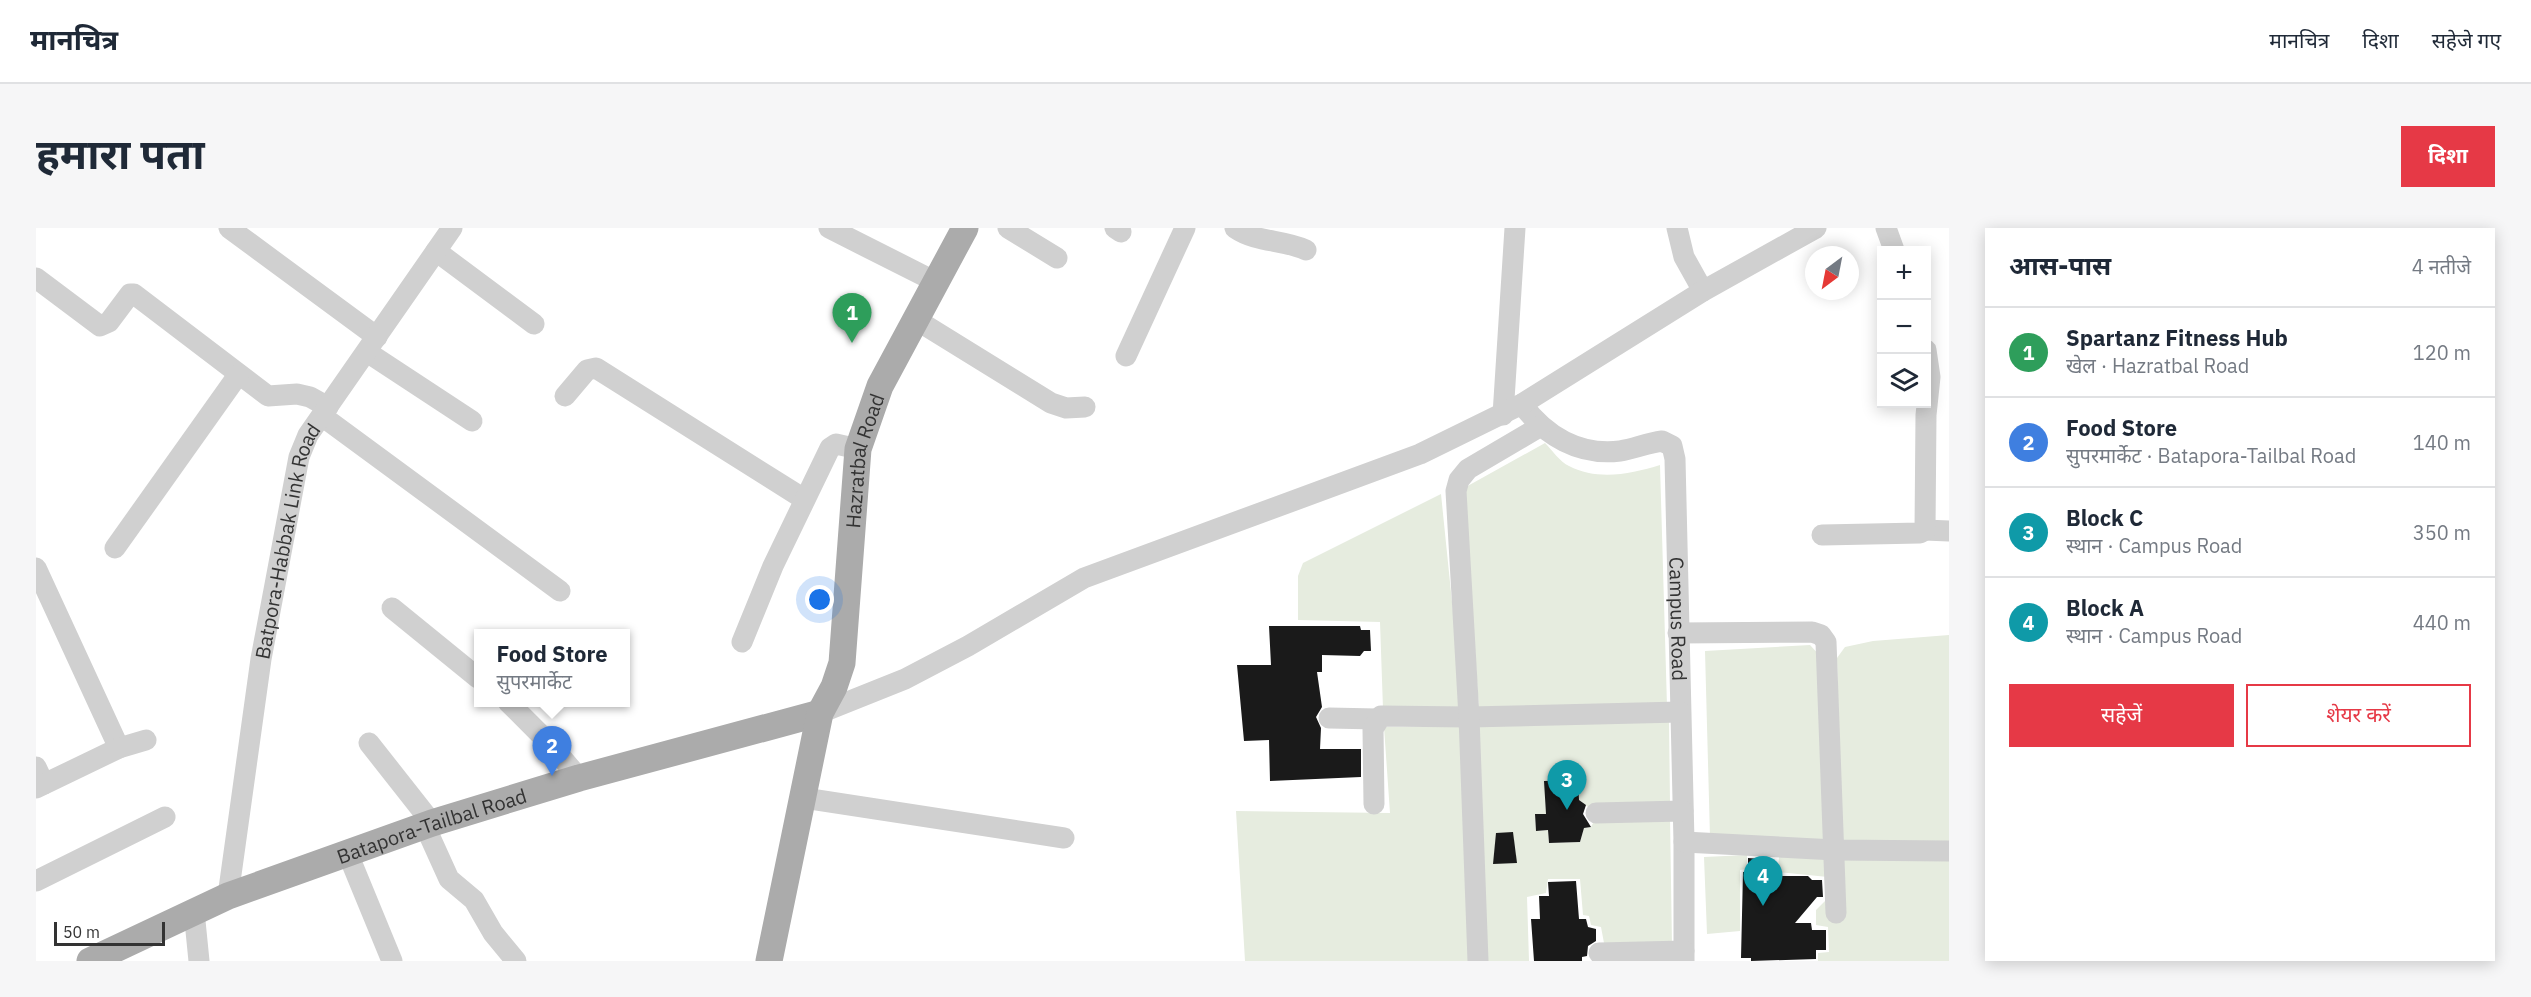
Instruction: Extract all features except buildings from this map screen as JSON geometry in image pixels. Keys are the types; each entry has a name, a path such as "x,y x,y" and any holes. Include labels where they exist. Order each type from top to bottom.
{"main road":[{"name":"Hazratbal Road","path":"769,961 820,713 834,687 842,663 858,448 871,407 915,319 965,228"},
{"name":"Batapora-Tailbal Road","path":"90,961 228,896 428,824 579,778 820,713"}],"street":[{"path":"229,228 372,345 472,421"},
{"path":"829,228 936,282"},
{"path":"1008,228 1057,258"},
{"path":"1126,356 1185,228"},
{"path":"1235,228 1254,238 1291,243 1306,250"},
{"path":"1503,415 1515,228"},
{"path":"1677,228 1684,257 1703,291"},
{"path":"820,713 906,679 968,646 1084,578 1420,454 1503,415 1703,291 1815,228"},
{"path":"1886,228 1893,246"},
{"path":"441,236 534,324"},
{"name":"Batpora-Habbak Link Road","path":"228,896 261,659 290,492 302,450 441,236"},
{"path":"36,278 100,326 109,322 130,294 134,294 268,396 297,394 325,412 560,591"},
{"path":"915,319 1051,403 1066,408 1085,407"},
{"path":"1925,530 1926,415 1930,377 1927,354"},
{"path":"565,396 587,370 596,368 804,499"},
{"path":"116,548 238,375"},
{"name":"Campus Road","path":"1522,404 1541,426 1564,442 1592,451 1621,451 1662,441 1672,446 1675,459 1684,842 1684,956"},
{"path":"1478,961 1469,717 1456,491 1460,480 1468,470 1541,426"},
{"path":"742,642 804,499 830,448 836,444 858,448"},
{"path":"1822,535 1949,531"},
{"path":"36,568 119,748"},
{"path":"392,608 474,675"},
{"path":"1678,633 1812,632 1821,635 1826,642 1836,913"},
{"path":"513,707 550,744 579,778"},
{"path":"1329,718 1377,719 1381,716 1392,715 1469,717 1680,712"},
{"path":"1374,804 1373,729 1377,719"},
{"path":"39,779 146,740"},
{"path":"369,743 428,824 448,879 474,900 493,933 516,961"},
{"path":"804,798 1064,838"},
{"path":"1596,813 1683,811"},
{"path":"36,881 165,817"},
{"path":"1684,842 1835,850 1949,851"},
{"path":"348,854 392,961"},
{"path":"194,911 200,961"},
{"path":"1599,953 1684,956"}],"shaded area":[{"path":"1545,443 1559,459 1580,471 1603,475 1638,471 1660,465 1667,706 1479,709 1464,488"},
{"path":"1441,494 1463,710 1383,709 1380,622 1298,620 1298,576 1303,563"},
{"path":"1949,635 1949,961 1818,961 1818,953 1829,952 1828,927 1816,925 1816,910 1828,898 1828,877 1778,872 1779,856 1842,855 1837,658 1845,647 1873,641"},
{"path":"1810,645 1822,658 1827,842 1710,837 1705,651"},
{"path":"1669,721 1670,803 1588,807 1579,800 1578,780 1545,781 1546,814 1535,814 1536,831 1548,830 1549,843 1580,842 1584,828 1591,827 1594,821 1670,817 1672,946 1604,943 1601,927 1591,925 1589,916 1583,915 1580,879 1548,879 1546,893 1527,897 1529,961 1480,961 1477,726"},
{"path":"1464,726 1469,961 1245,961 1236,811 1390,813 1384,727"},
{"path":"1747,855 1747,869 1740,870 1740,931 1707,934 1704,857"}],"place":[{"name":"Spartanz Fitness Hub","path":"852,343"},
{"name":"Food Store","path":"552,776"},
{"name":"Block C","path":"1567,810"},
{"name":"Block A","path":"1763,906"}]}
